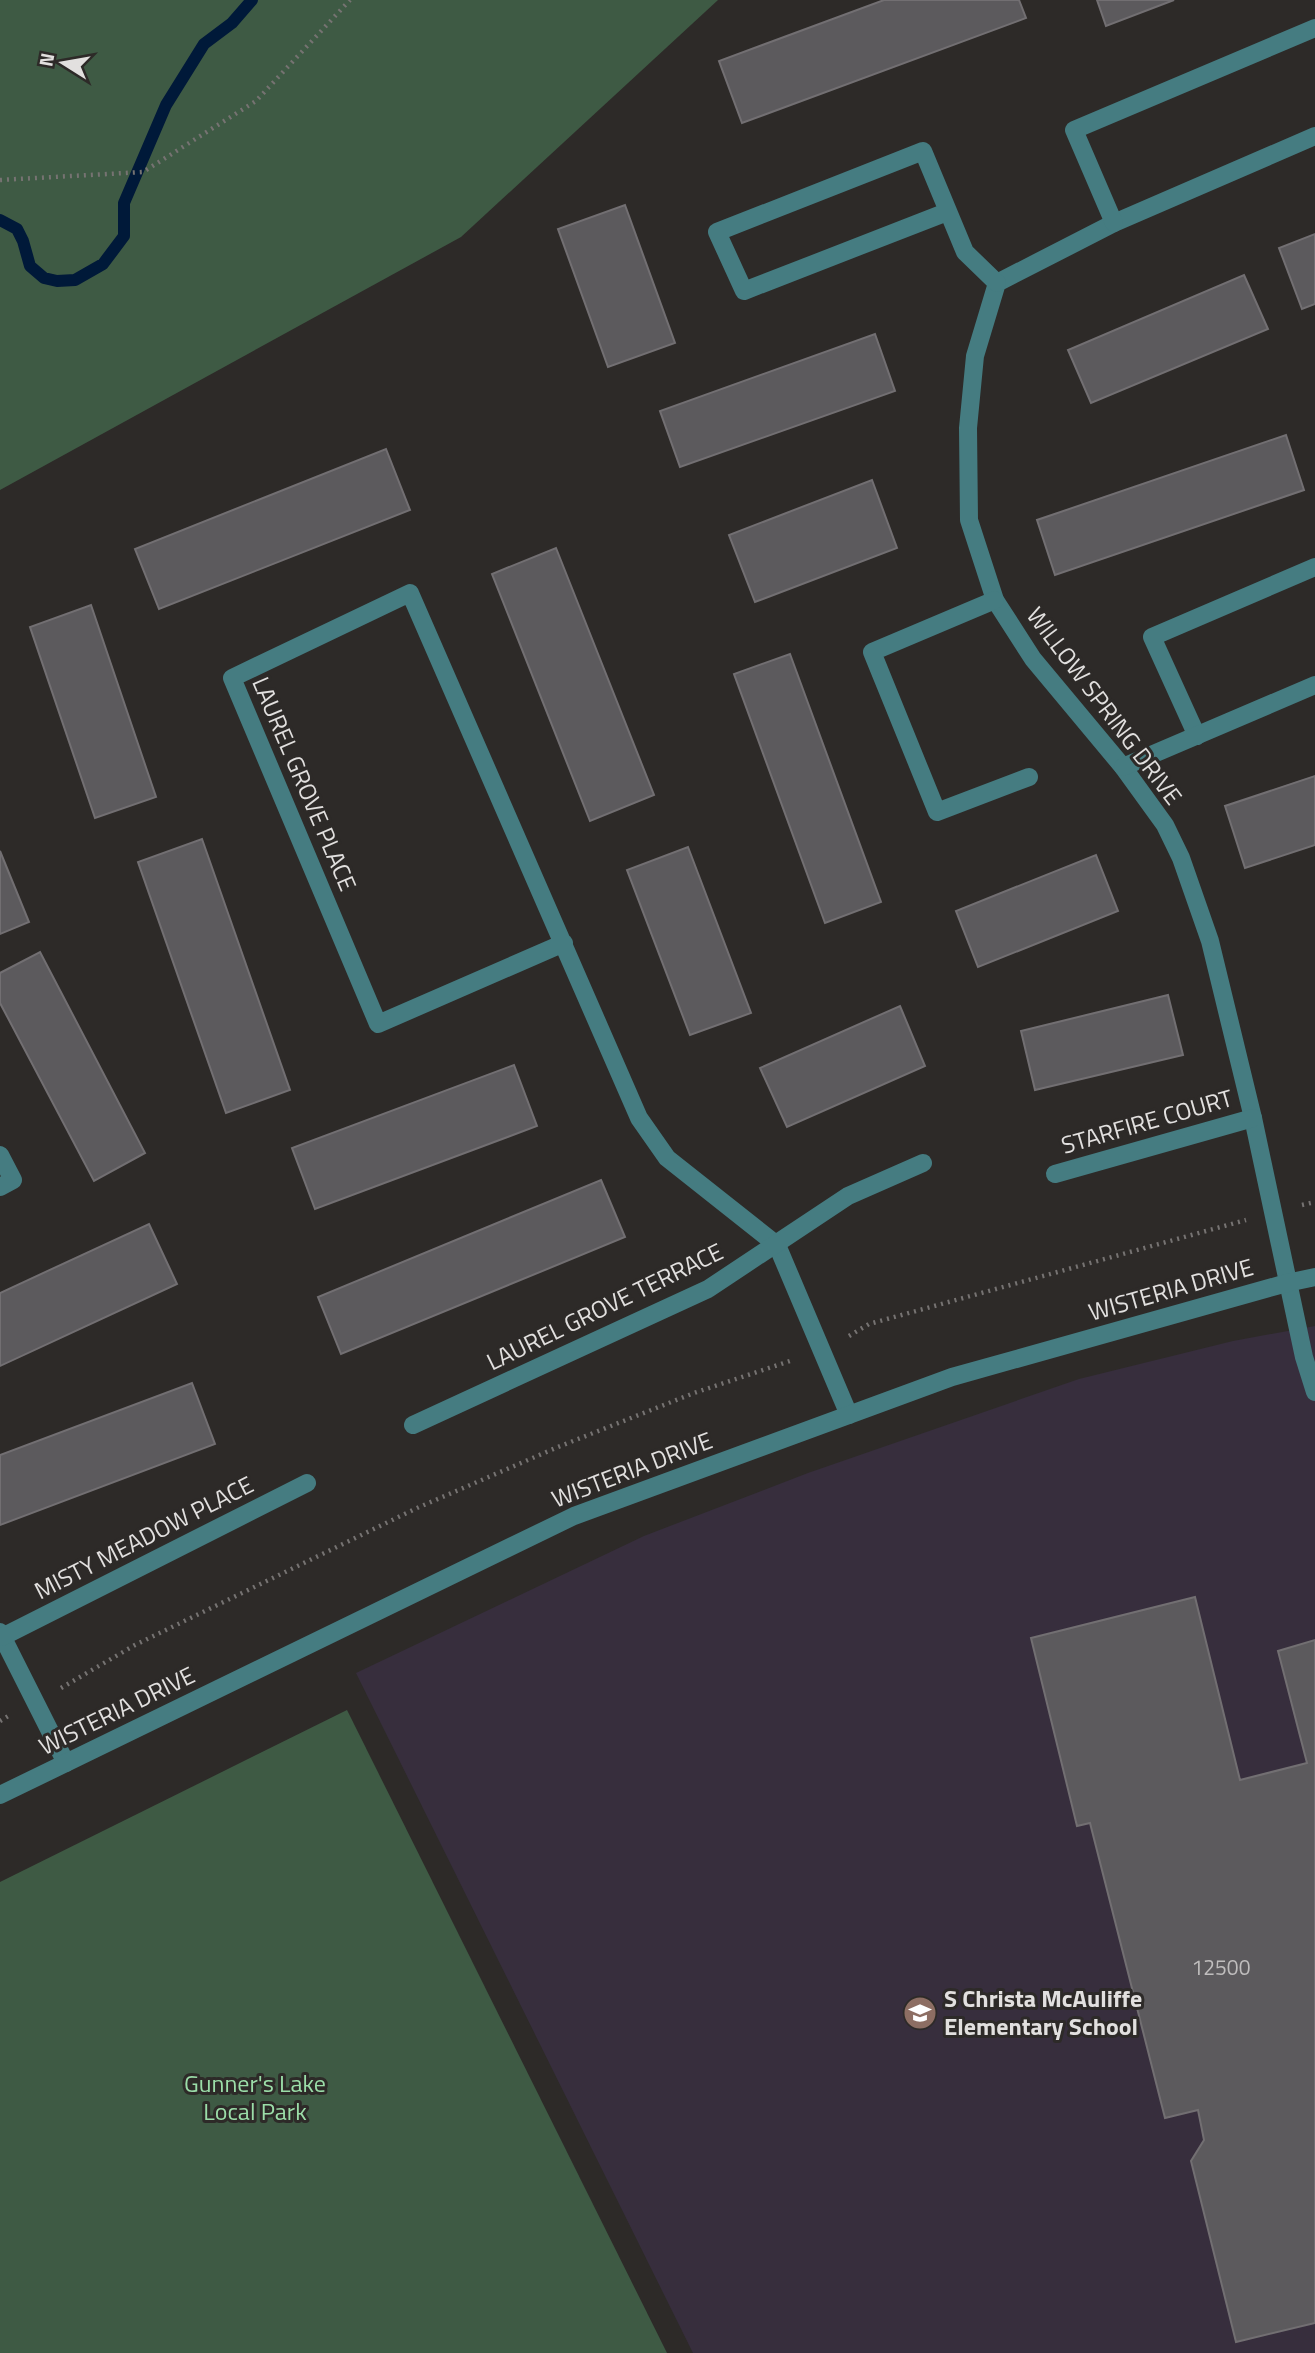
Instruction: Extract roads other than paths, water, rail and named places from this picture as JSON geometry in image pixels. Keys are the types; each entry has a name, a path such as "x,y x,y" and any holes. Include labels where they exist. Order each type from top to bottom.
{"street":[{"path":"1114,223 1074,130 1315,28"},
{"path":"947,212 744,290 717,232 923,151 965,252 997,283 1114,223 1315,136"},
{"name":"WILLOW SPRING DRIVE","path":"997,283 975,356 968,428 970,520 995,600 1039,667 1123,767 1165,825 1185,870 1210,941 1253,1118 1304,1357 1315,1392"},
{"path":"1197,736 1152,637 1315,567"},
{"name":"LAUREL GROVE PLACE","path":"564,943 378,1024 232,678 410,593 564,943 639,1118 667,1158 777,1245 849,1415"},
{"path":"995,600 872,652 937,812 1029,777"},
{"path":"1123,767 1315,685"},
{"name":"STARFIRE COURT","path":"1055,1174 1253,1118"},
{"path":"0,1155 13,1180 0,1187"},
{"name":"LAUREL GROVE TERRACE","path":"413,1425 708,1289 848,1196 923,1163"},
{"name":"WISTERIA DRIVE","path":"0,1795 574,1516 952,1377 1315,1277"},
{"name":"MISTY MEADOW PLACE","path":"1,1634 307,1483"},
{"path":"1,1634 66,1763"}],"waterway":[{"path":"0,220 17,229 30,266 44,278 57,281 75,280 103,264 124,236 124,203 166,105 204,44 232,23 252,0"}],"place":[{"name":"S Christa McAuliffe Elementary School","path":"920,2013"}],"park label":[{"name":"Gunner's Lake Local Park","path":"255,2098"}]}
